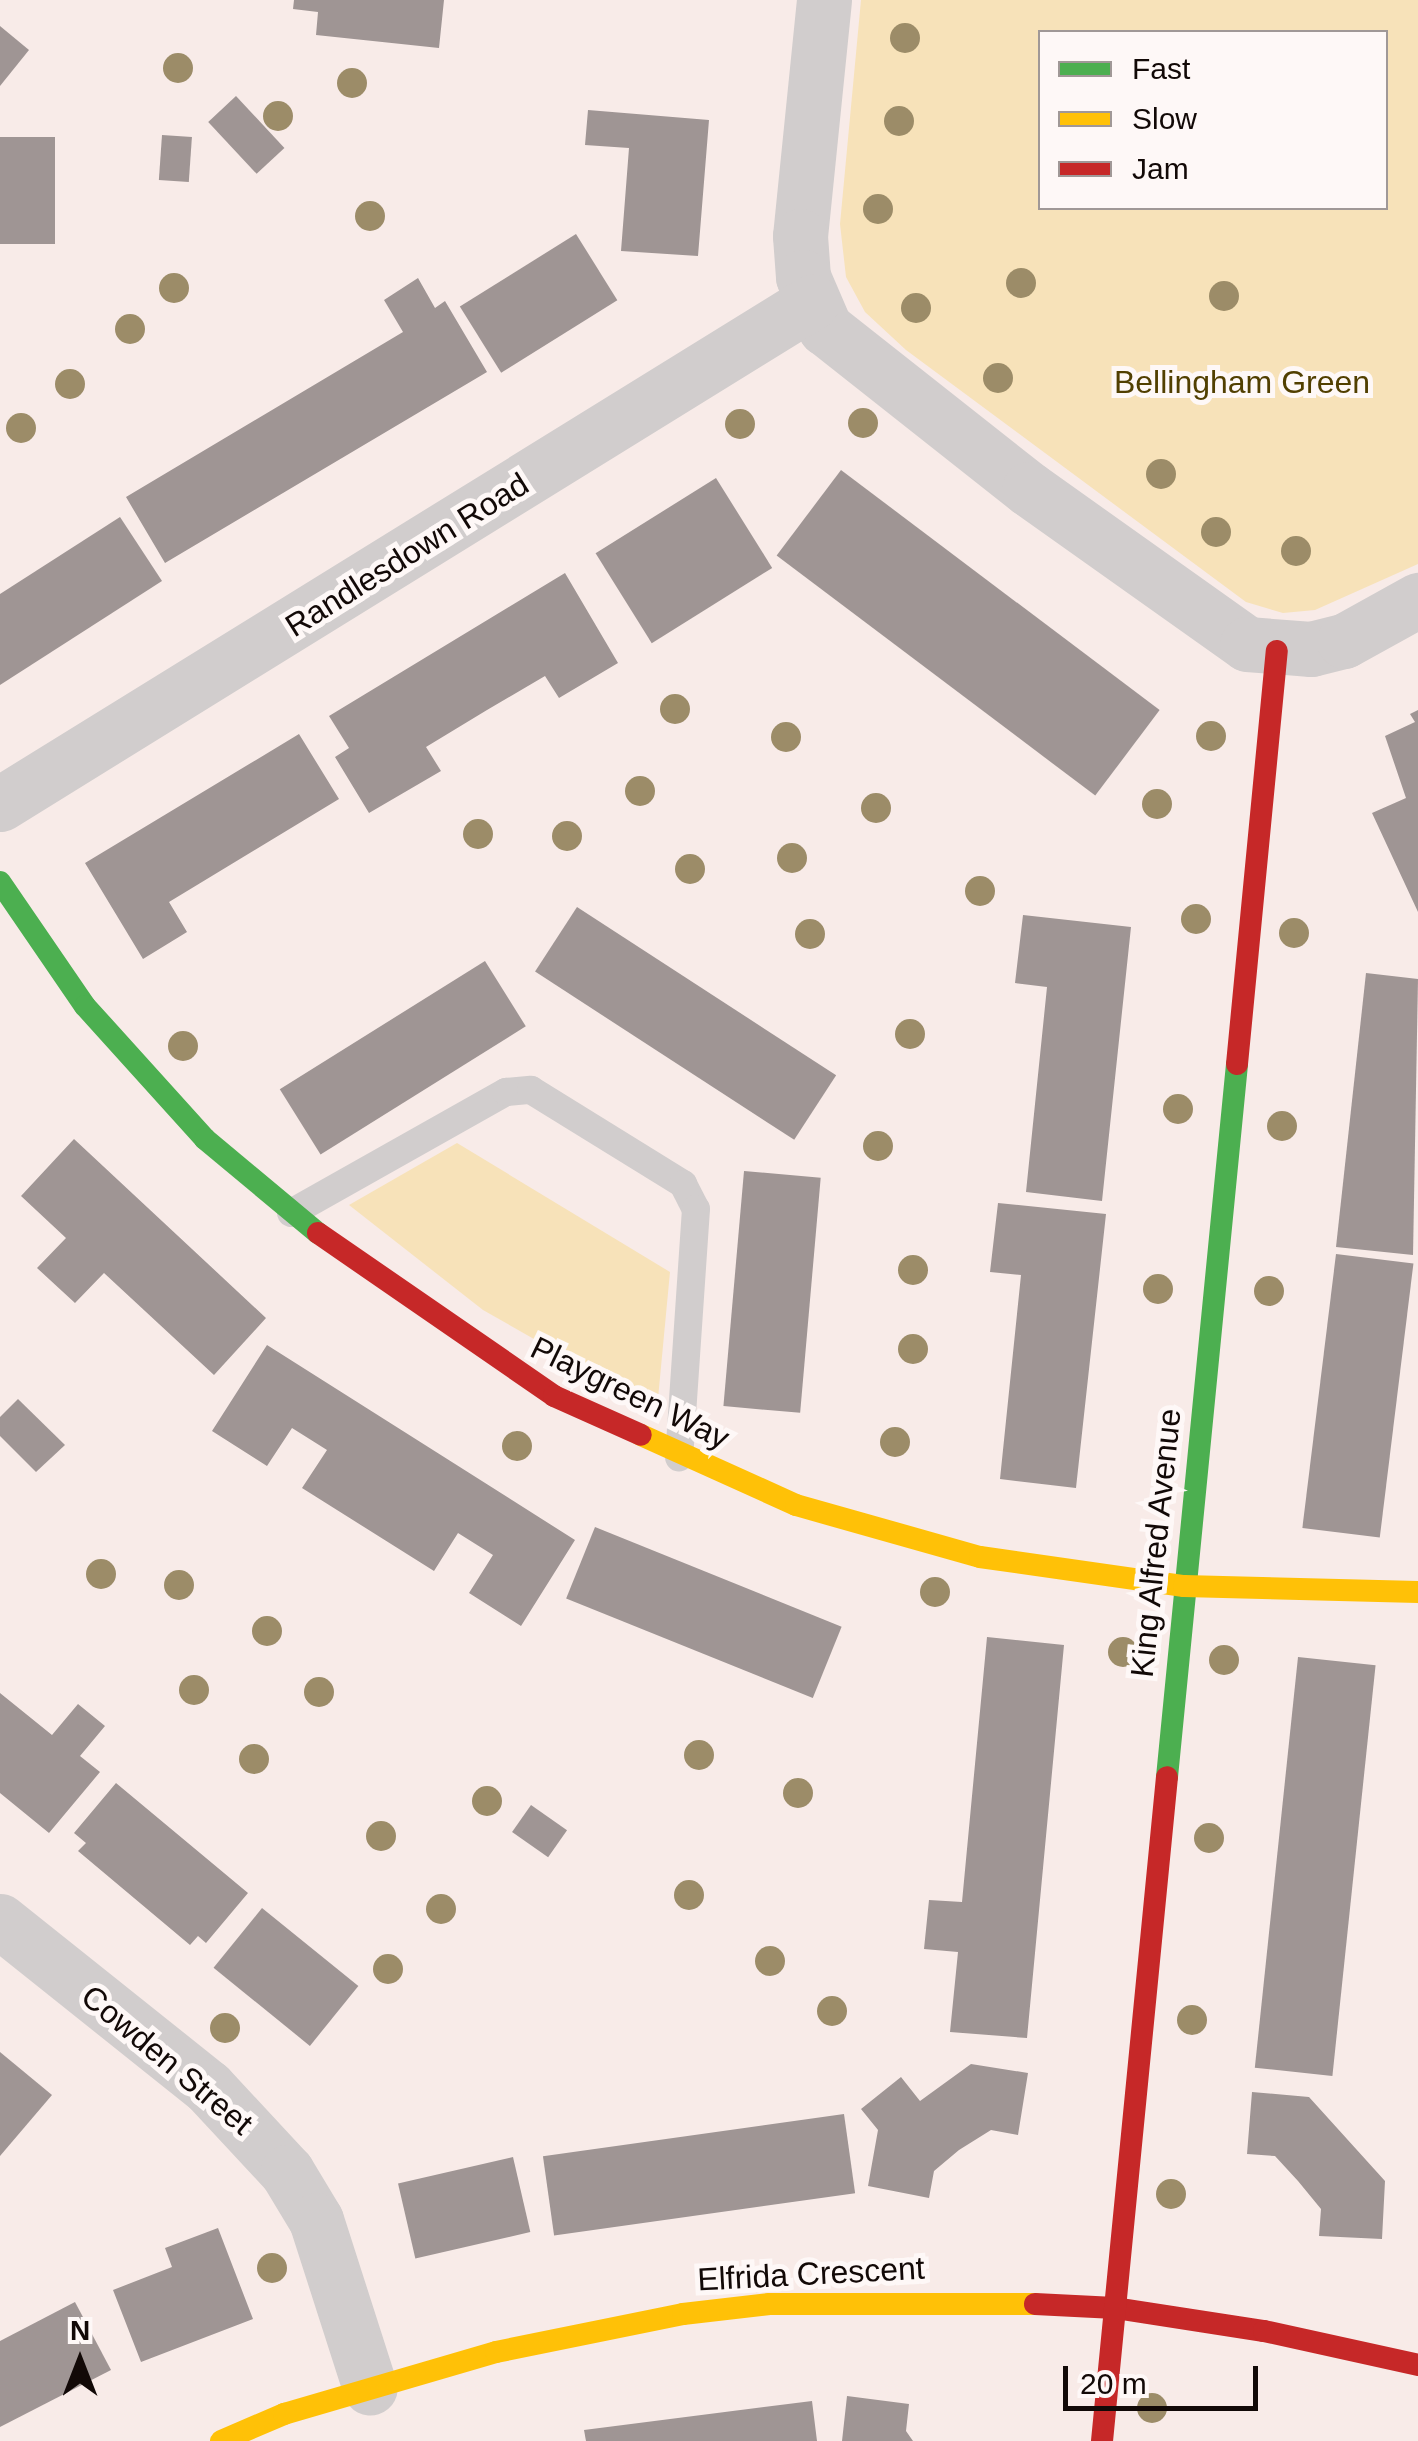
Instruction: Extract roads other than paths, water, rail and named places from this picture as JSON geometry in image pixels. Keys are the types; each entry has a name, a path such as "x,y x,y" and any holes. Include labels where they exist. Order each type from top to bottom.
{"street":[{"path":"824,0 800,236 812,302 825,328 850,354 1216,628 1277,650 1344,641 1418,600"},
{"name":"Randlesdown Road","path":"0,804 812,302"},
{"name":"King Alfred Avenue","path":"1102,2441 1277,650"},
{"name":"Playgreen Way","path":"0,882 75,992 143,1074 205,1139 290,1213 436,1325 554,1396 679,1457 887,1536 980,1557 1184,1586 1418,1592"},
{"name":"Cowden Street","path":"0,1920 208,2087 287,2172 316,2220 370,2388"},
{"name":"Elfrida Crescent","path":"221,2441 289,2427 370,2388 600,2329 769,2304 945,2298 1115,2308 1264,2331 1418,2365"}],"lane":[{"path":"290,1213 506,1092 532,1090 684,1184 696,1208 679,1457"}],"park label":[{"name":"Bellingham Green","path":"1242,382"}]}
